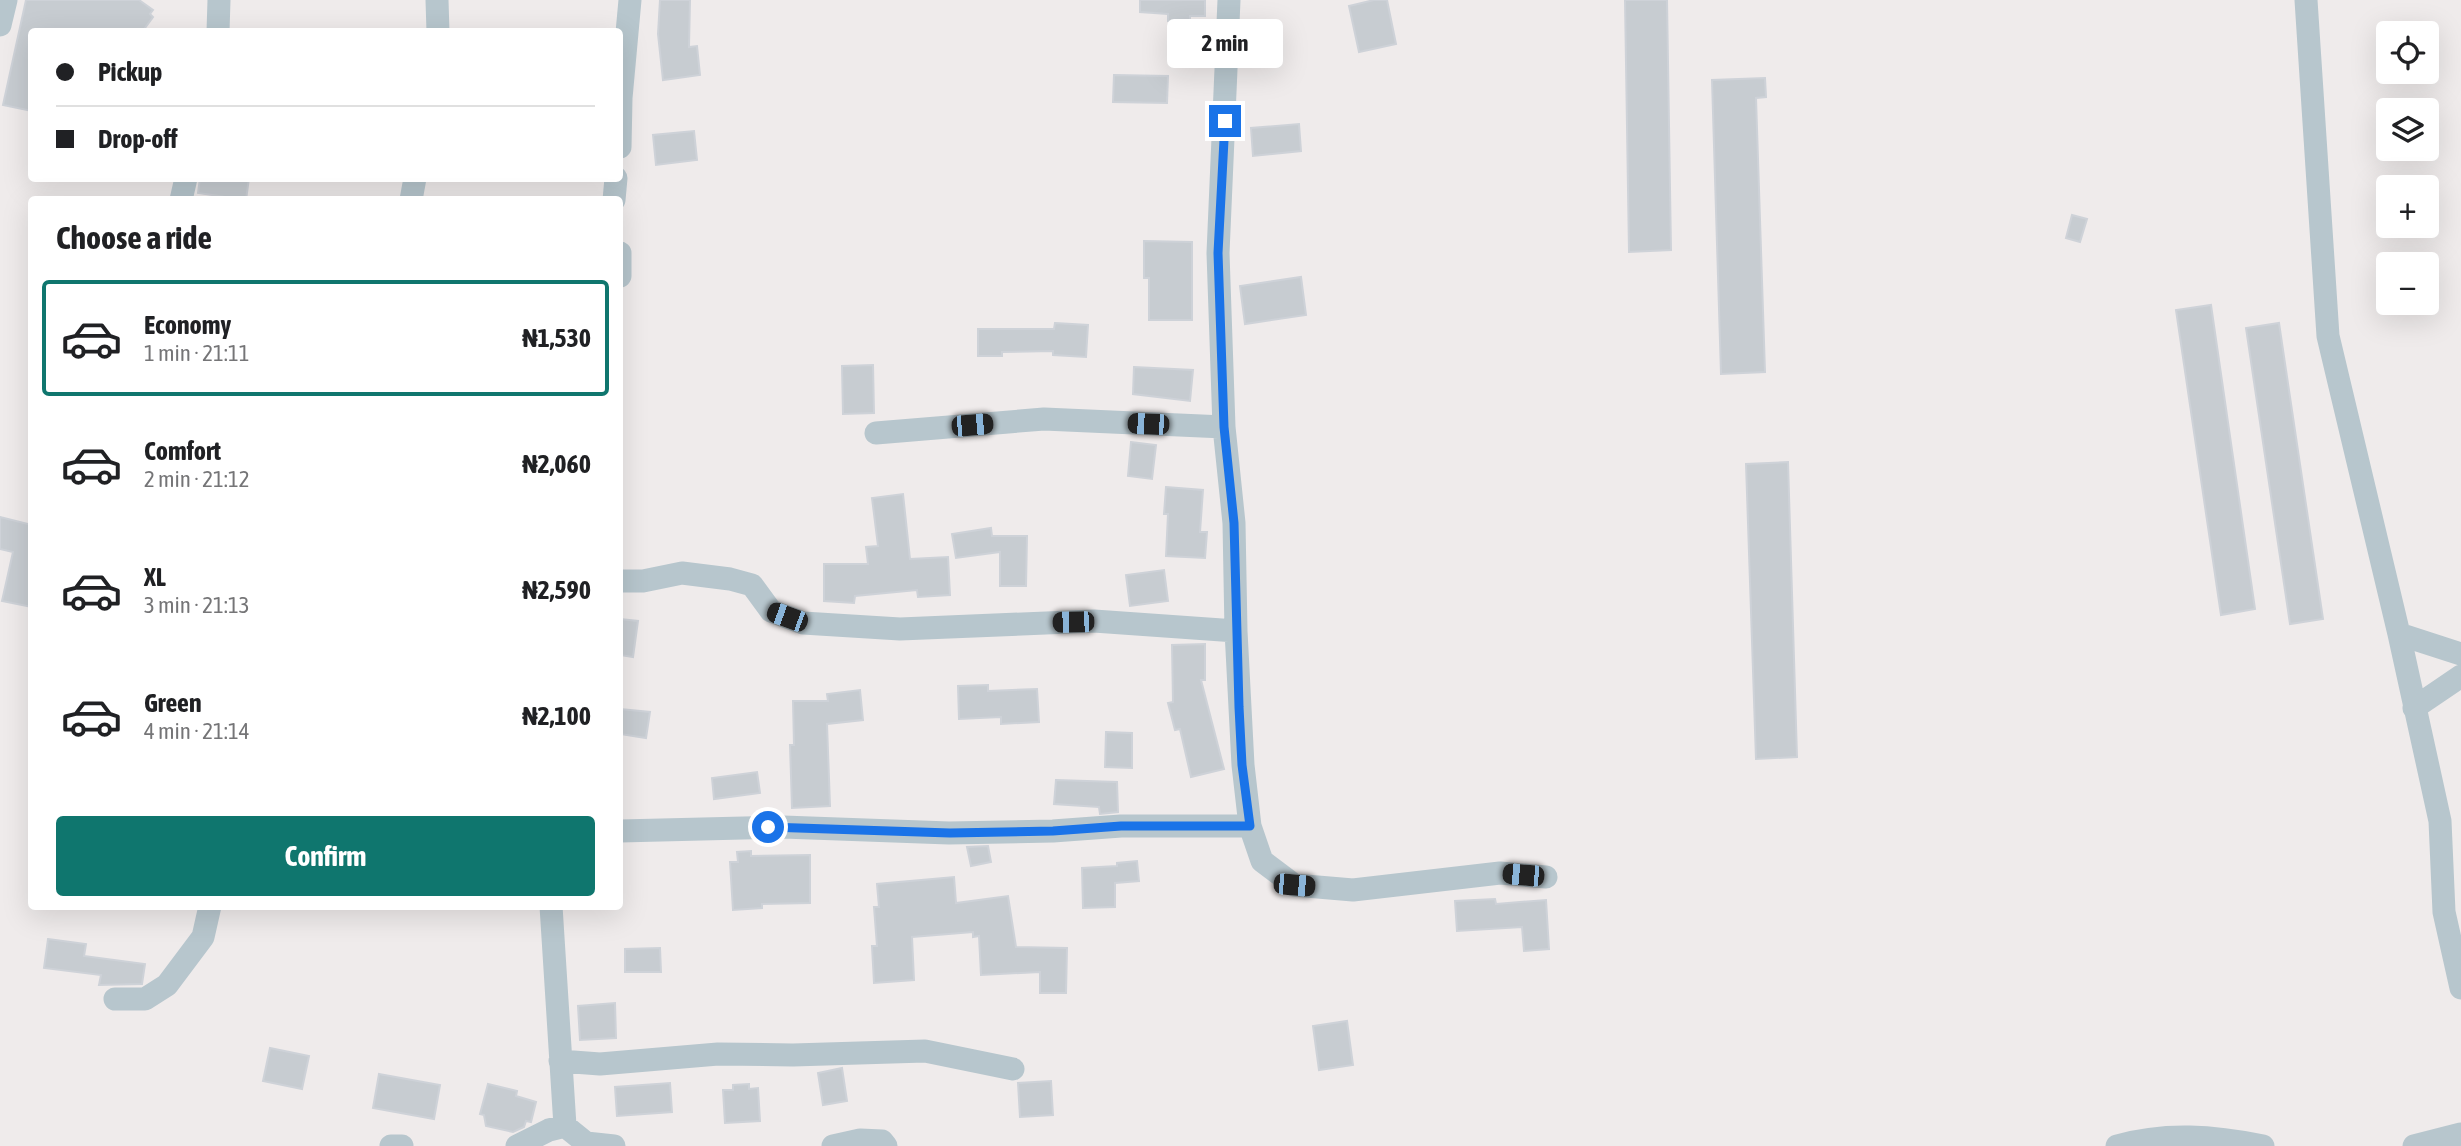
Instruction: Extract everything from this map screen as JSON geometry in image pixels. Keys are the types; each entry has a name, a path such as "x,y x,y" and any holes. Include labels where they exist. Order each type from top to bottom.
{"street":[{"path":"0,25 6,0"},
{"path":"218,28 219,0"},
{"path":"437,0 438,28"},
{"path":"623,77 630,0"},
{"path":"1229,0 1218,253 1224,427 1234,523 1242,765 1250,826 1262,861 1294,885 1353,890 1500,873 1546,877"},
{"path":"2306,0 2328,336 2399,634 2440,821 2444,912 2461,988"},
{"path":"876,433 1045,419 1224,427"},
{"path":"623,581 643,581 682,573 730,579 752,585 771,611 803,623 900,629 1094,621 1236,631"},
{"path":"2399,634 2461,654"},
{"path":"2414,708 2461,676"},
{"path":"623,831 783,827 950,833 1053,831 1121,826 1250,826"},
{"path":"115,999 145,999 167,985 203,937 209,910"},
{"path":"551,910 565,1136"},
{"path":"560,1061 600,1064 718,1054 925,1051 1013,1069"},
{"path":"517,1146 549,1130 586,1143 614,1146"},
{"path":"2414,1146 2461,1134"},
{"path":"2117,1146 2172,1136 2221,1137 2263,1146"},
{"path":"833,1146 860,1140 882,1142 886,1146"},
{"path":"391,1146 402,1146"}],"building":[{"path":"26,0 139,0 153,10 150,14 153,17 145,28 28,28 28,110 3,105"},
{"path":"660,0 690,0 689,47 697,46 700,75 663,80 658,34"},
{"path":"1140,0 1205,0 1205,16 1190,16 1190,22 1168,21 1168,14 1140,12"},
{"path":"1387,0 1396,44 1359,52 1349,6"},
{"path":"1625,0 1667,0 1671,250 1629,252"},
{"path":"1114,75 1168,76 1167,103 1113,102"},
{"path":"1765,78 1766,97 1756,98 1765,372 1721,374 1712,80"},
{"path":"1299,124 1301,151 1253,156 1251,128"},
{"path":"694,131 697,160 656,165 653,135"},
{"path":"199,182 248,182 247,196 198,193"},
{"path":"2072,215 2087,219 2080,242 2066,238"},
{"path":"1144,241 1192,242 1192,320 1149,320 1149,278 1144,278"},
{"path":"1301,277 1306,315 1245,324 1240,286"},
{"path":"2211,305 2255,609 2221,615 2176,310"},
{"path":"1055,323 1088,325 1086,357 1053,355 1053,351 1002,352 1002,356 978,356 978,329 1054,329"},
{"path":"2279,323 2323,619 2290,624 2246,328"},
{"path":"873,365 874,413 843,414 842,366"},
{"path":"1134,367 1193,370 1190,401 1133,394"},
{"path":"1131,442 1156,445 1152,479 1128,476"},
{"path":"1788,462 1797,757 1756,759 1746,464"},
{"path":"1166,487 1203,490 1200,532 1207,532 1205,558 1166,556"},
{"path":"903,494 910,559 948,557 950,595 918,597 917,590 855,596 854,603 824,601 824,564 868,564 866,547 878,546 872,498"},
{"path":"0,517 28,524 28,606 2,601 13,552 0,549"},
{"path":"991,528 992,536 1027,536 1026,586 1000,586 1000,552 956,558 952,534"},
{"path":"1164,570 1168,601 1130,606 1126,575"},
{"path":"623,619 638,621 633,657 623,655"},
{"path":"1205,644 1205,680 1201,680 1224,769 1191,777 1180,729 1175,730 1168,703 1173,702 1172,645"},
{"path":"988,685 988,691 1037,689 1039,722 1001,724 1001,717 959,719 958,686"},
{"path":"860,690 863,720 827,724 830,806 792,808 790,745 794,745 793,701 828,701 827,694"},
{"path":"623,709 650,712 646,738 623,734"},
{"path":"1106,732 1132,733 1132,768 1105,767"},
{"path":"757,772 760,793 714,799 712,778"},
{"path":"1056,780 1117,782 1118,812 1100,814 1099,807 1054,804"},
{"path":"988,846 991,862 971,866 967,847"},
{"path":"751,851 751,856 810,855 810,903 762,904 762,908 733,910 730,862 738,862 737,852"},
{"path":"1137,861 1139,881 1115,883 1115,907 1083,908 1082,868 1117,866 1117,863"},
{"path":"954,877 956,903 1008,896 1016,947 1067,948 1066,993 1040,993 1040,972 981,975 979,936 973,937 973,932 912,937 914,980 874,983 872,946 877,946 874,907 879,907 877,884"},
{"path":"1495,899 1496,904 1546,900 1549,949 1524,951 1522,927 1457,931 1455,901"},
{"path":"48,939 86,944 84,956 145,964 142,984 99,985 101,975 44,968"},
{"path":"660,948 661,972 625,972 625,949"},
{"path":"615,1003 616,1038 580,1040 578,1006"},
{"path":"1347,1021 1353,1065 1319,1070 1313,1026"},
{"path":"270,1048 309,1056 302,1089 263,1081"},
{"path":"842,1068 847,1101 823,1105 818,1073"},
{"path":"379,1074 440,1085 434,1119 373,1108"},
{"path":"1051,1081 1053,1115 1020,1117 1018,1083"},
{"path":"670,1083 672,1112 617,1116 615,1087"},
{"path":"488,1084 517,1091 516,1096 536,1102 531,1122 526,1121 524,1127 513,1132 486,1126 484,1115 480,1114"},
{"path":"749,1084 749,1089 758,1088 760,1121 725,1123 723,1090 733,1090 733,1085"}],"route":[{"path":"768,827 950,833 1053,831 1121,826 1250,826 1242,765 1234,523 1224,427 1218,253 1225,121"}]}
